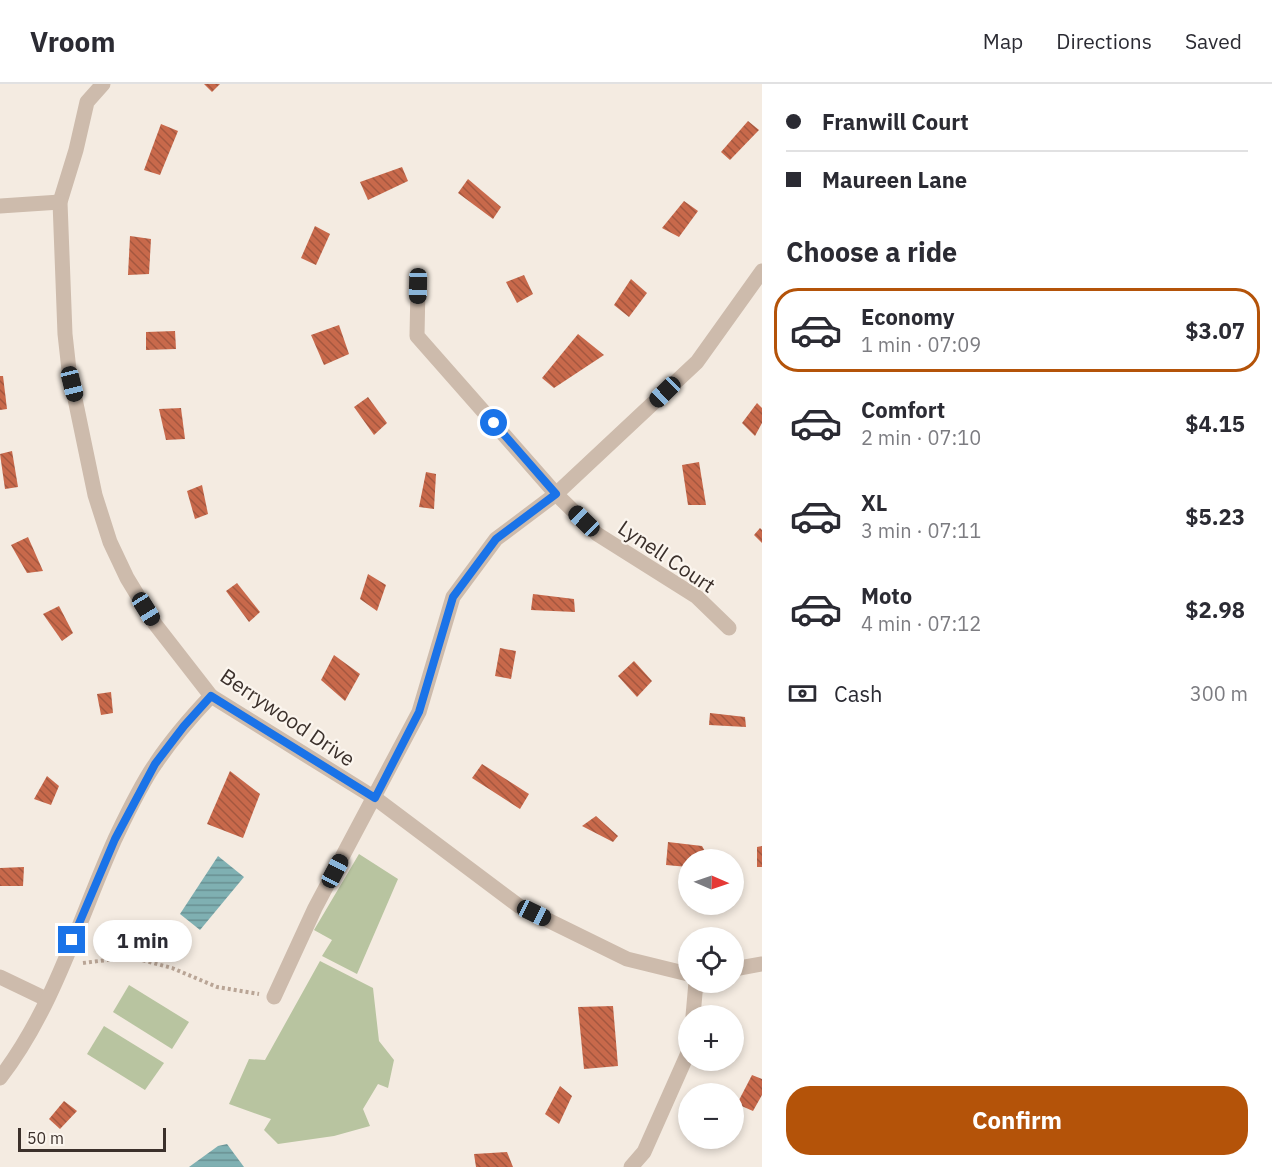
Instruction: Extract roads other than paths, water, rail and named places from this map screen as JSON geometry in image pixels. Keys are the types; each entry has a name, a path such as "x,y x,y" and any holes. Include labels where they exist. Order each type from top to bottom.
{"street":[{"name":"Berrywood Drive","path":"103,84 87,102 76,150 60,202 65,334 69,370 98,504 110,542 127,578 155,624 211,696 375,798 519,906 627,959 678,972"},
{"path":"0,206 60,202"},
{"path":"274,997 315,908 419,712 453,597 496,539 556,494 696,362 762,271"},
{"name":"Lynell Court","path":"418,286 417,336 556,494 597,534 697,597 729,628"},
{"path":"0,1078 17,1055 46,999 115,839 155,764 211,696"},
{"path":"744,967 762,964"},
{"path":"0,976 46,999"},
{"path":"631,1167 644,1152 680,1071"}],"water":[{"path":"218,856 244,877 200,930 180,914"},
{"path":"227,1144 244,1167 189,1167 218,1146"}]}
